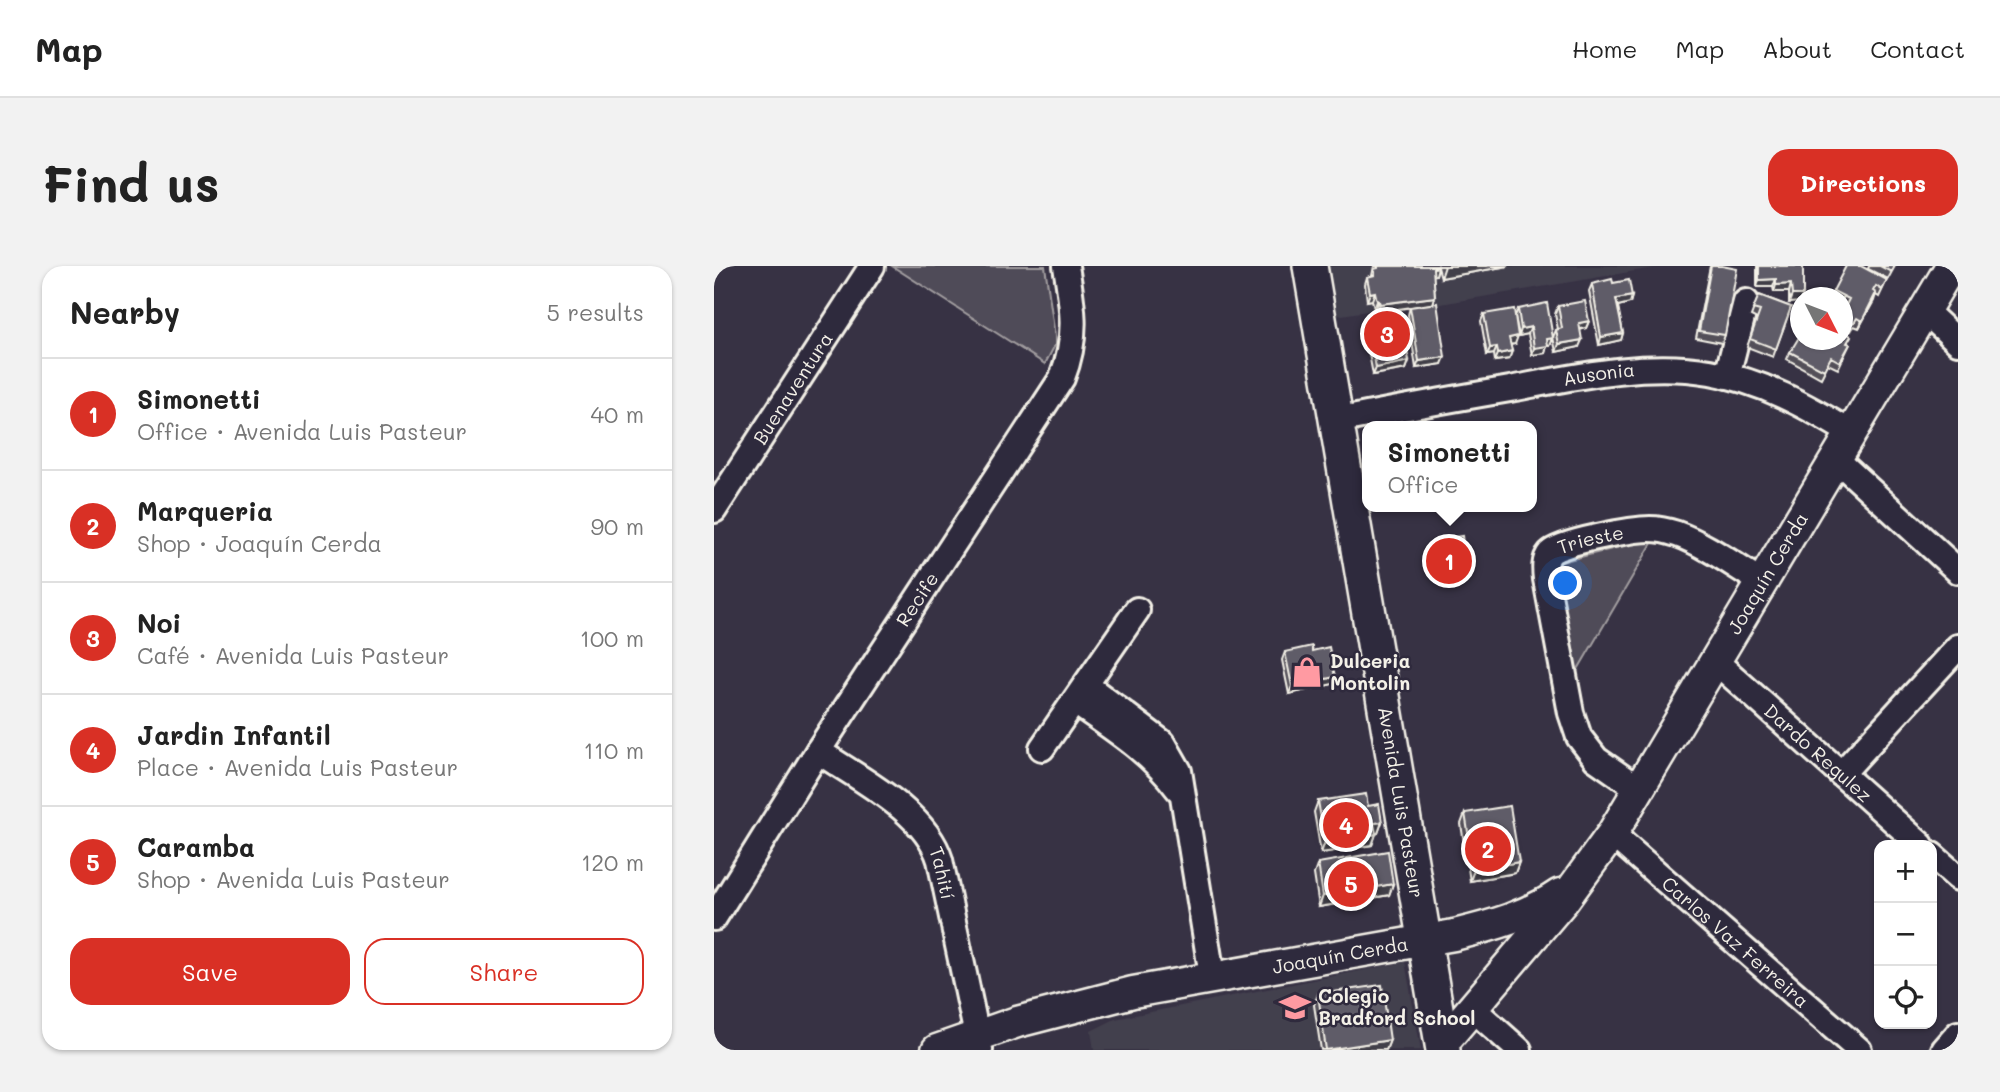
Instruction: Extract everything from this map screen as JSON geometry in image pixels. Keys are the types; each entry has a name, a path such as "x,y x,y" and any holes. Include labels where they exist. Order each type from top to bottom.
{"main road":[{"name":"Avenida Luis Pasteur","path":"1310,266 1443,1047"}],"street":[{"name":"Buenaventura","path":"714,510 872,266"},
{"name":"Recife","path":"714,918 818,751 1062,379 1070,356 1073,334 1073,307 1066,266"},
{"name":"Joaquín Cerda","path":"1443,1047 1472,1008 1551,916 1612,834 1951,266"},
{"path":"1727,376 1746,302"},
{"path":"1924,310 1958,342"},
{"name":"Ausonia","path":"1337,421 1540,383 1637,369 1691,370 1727,376 1784,396 1851,433"},
{"path":"1836,459 1958,571"},
{"name":"Trieste","path":"1639,789 1596,759 1585,748 1574,725 1546,579 1546,560 1550,553 1563,545 1594,538 1641,529 1664,530 1687,538 1762,582"},
{"path":"1042,748 1137,610"},
{"path":"1841,774 1955,656"},
{"name":"Dardo Regulez","path":"1715,661 1915,840"},
{"path":"1080,694 1164,771 1181,793 1212,976"},
{"name":"Tahití","path":"818,751 904,810 929,835 940,860 979,1042"},
{"name":"Carlos Vaz Ferreira","path":"1612,834 1859,1050"},
{"path":"1937,859 1958,878"},
{"name":"Joaquín Cerda","path":"937,1050 979,1042 1124,994 1212,976 1454,935 1506,922 1538,908 1579,879"},
{"path":"1472,1008 1519,1050"},
{"path":"1944,1050 1958,1034"}],"shaded area":[{"path":"892,266 1045,266 1056,343 1045,364"},
{"path":"1326,266 1665,266 1370,316 1368,311 1335,316"},
{"path":"1655,538 1570,683 1553,573 1561,562"},
{"name":"Colegio Bradford School","path":"1405,962 1421,1050 1094,1050 1091,1031 1115,1019"}],"building":[{"path":"1378,266 1438,266 1433,268 1435,297 1380,304 1375,292 1370,293 1367,277 1375,275 1374,269"},
{"path":"1711,266 1737,269 1725,335 1699,331"},
{"path":"1759,266 1803,266 1803,287 1791,287 1791,284 1776,285 1776,279 1759,280"},
{"path":"1846,266 1861,266 1887,280 1882,290 1876,286 1873,291 1876,293 1862,321 1857,318 1854,323 1853,287 1835,287"},
{"path":"1880,266 1894,266 1891,272"},
{"path":"1612,279 1613,283 1629,280 1632,296 1616,299 1623,333 1601,337 1592,284"},
{"path":"1759,295 1790,307 1776,349 1750,339 1760,311 1753,309"},
{"path":"1585,301 1589,321 1579,323 1582,340 1559,344 1556,330 1562,328 1558,306"},
{"path":"1437,303 1445,357 1419,361 1410,307"},
{"path":"1547,303 1553,338 1547,339 1548,346 1534,348 1531,327 1521,329 1518,309"},
{"path":"1399,309 1409,361 1376,368 1371,340 1378,339 1374,313"},
{"path":"1514,309 1518,336 1509,338 1512,351 1498,354 1497,347 1490,348 1484,314"},
{"path":"1847,350 1840,362 1831,357 1824,370 1790,352"},
{"path":"1462,536 1466,567 1441,571 1436,540"},
{"name":"Dulceria Montolin","path":"1312,646 1312,651 1329,647 1335,677 1292,686 1285,652"},
{"path":"1366,794 1368,806 1379,804 1382,822 1374,823 1376,834 1325,842 1318,801"},
{"path":"1510,806 1519,862 1474,870 1465,813"},
{"path":"1388,851 1393,884 1323,896 1318,863"},
{"path":"1382,985 1390,1040 1326,1050 1318,994"}],"place":[{"name":"Noi","path":"1387,334"},
{"name":"Simonetti","path":"1449,561"},
{"name":"Dulceria Montolin","path":"1307,672"},
{"name":"Jardin Infantil","path":"1346,825"},
{"name":"Marqueria","path":"1488,849"},
{"name":"Caramba","path":"1351,884"},
{"name":"Colegio Bradford School","path":"1295,1007"}]}
